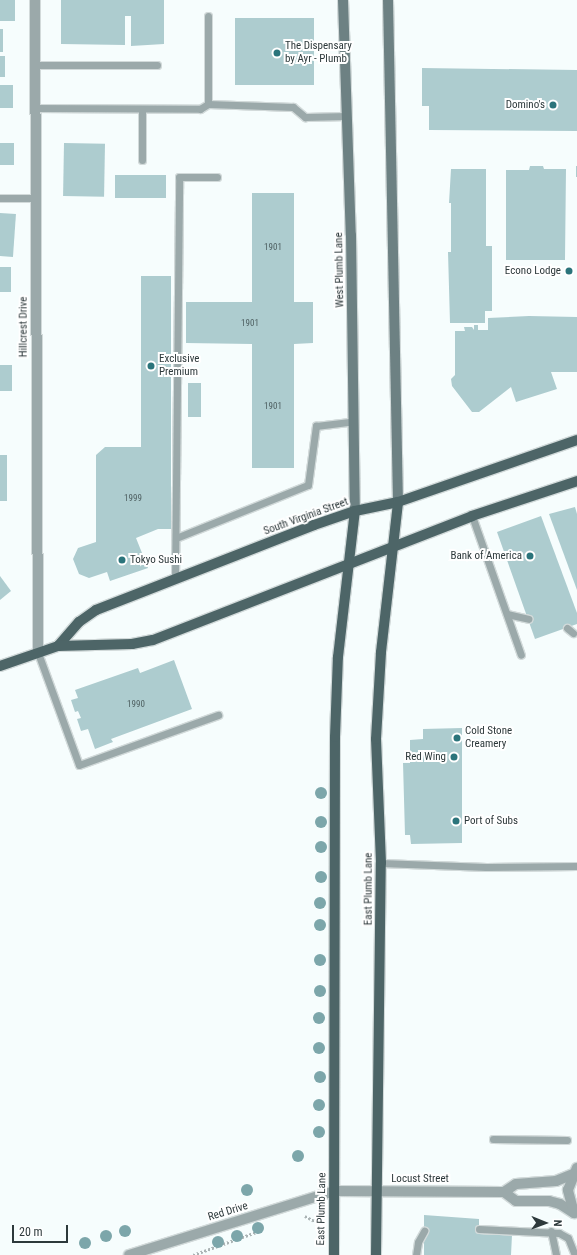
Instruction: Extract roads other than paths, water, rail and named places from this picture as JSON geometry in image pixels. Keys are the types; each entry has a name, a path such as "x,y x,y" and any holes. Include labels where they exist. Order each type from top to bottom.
{"main road":[{"name":"West Plumb Lane","path":"343,0 354,421 355,511 352,540"},
{"path":"388,0 399,464 398,502"},
{"name":"South Virginia Street","path":"58,646 79,622 96,610 355,511 398,502 577,440"},
{"name":"South Virginia Street","path":"0,666 58,646 132,644 152,640 472,516 577,481"},
{"name":"East Plumb Lane","path":"376,1255 381,863 376,738 381,652 398,502"},
{"name":"East Plumb Lane","path":"334,1255 335,737 338,657 352,540"}],"street":[{"name":"Hillcrest Drive","path":"36,0 35,108 38,653"},
{"name":"Locust Street","path":"334,1191 504,1192 516,1184 556,1181 575,1171"},
{"path":"575,1171 568,1190 576,1214"},
{"name":"Red Drive","path":"128,1255 334,1191"},
{"name":"Locust Street","path":"504,1192 516,1201 549,1201 560,1204 576,1214"}],"lane":[{"path":"208,16 208,104"},
{"path":"36,65 157,65"},
{"path":"35,108 200,109 208,104 293,107 305,117 347,116"},
{"path":"142,109 142,160"},
{"path":"175,579 179,177 217,177"},
{"path":"0,198 36,198"},
{"path":"176,538 308,485 316,426 354,421"},
{"path":"472,516 521,655"},
{"path":"507,614 528,619"},
{"path":"567,628 573,633"},
{"path":"38,653 79,765 218,715"},
{"path":"381,863 486,866 577,866"},
{"path":"493,1139 567,1140"},
{"path":"479,1229 551,1231 568,1238 575,1255"},
{"path":"416,1255 419,1237 424,1231"},
{"path":"551,1231 556,1255"}],"place":[{"name":"The Dispensary by Ayr - Plumb","path":"277,53"},
{"name":"Domino's","path":"553,105"},
{"name":"Econo Lodge","path":"569,271"},
{"name":"Exclusive Premium","path":"151,366"},
{"name":"Bank of America","path":"530,556"},
{"name":"Tokyo Sushi","path":"122,560"},
{"name":"Cold Stone Creamery","path":"457,738"},
{"name":"Red Wing","path":"454,757"},
{"name":"Port of Subs","path":"456,821"}]}
